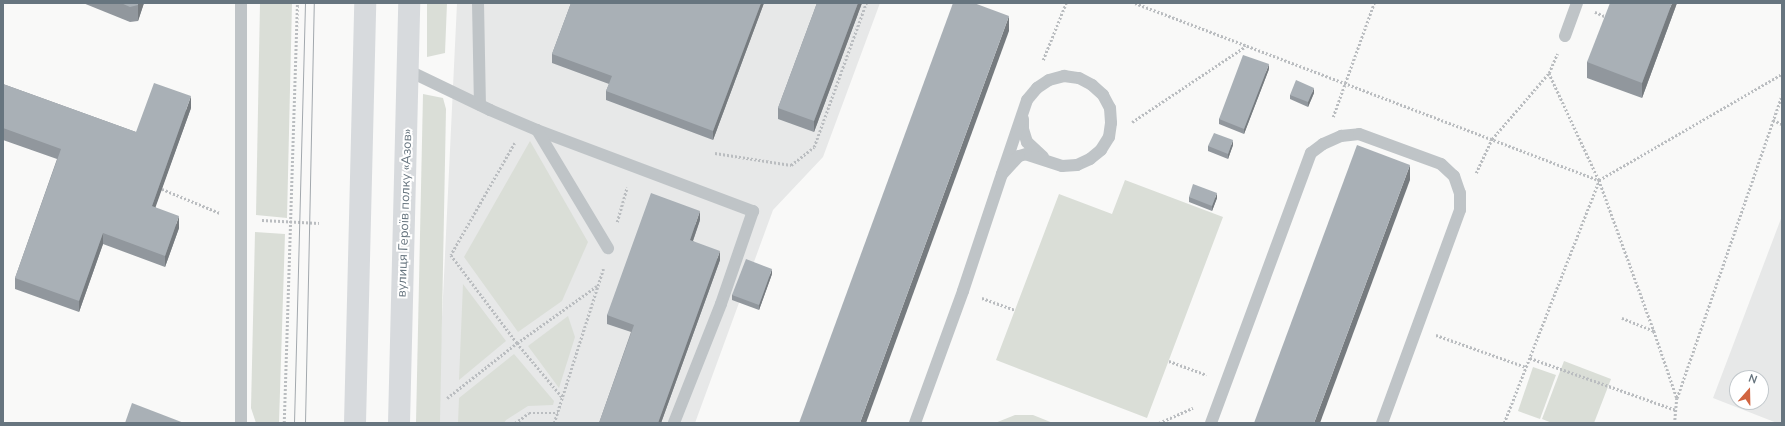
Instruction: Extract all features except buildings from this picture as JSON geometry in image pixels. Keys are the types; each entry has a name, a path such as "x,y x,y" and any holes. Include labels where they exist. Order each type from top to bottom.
{"main road":[{"path":"355,423 365,3"},
{"name":"вулиця Героїв полку «Азов»","path":"399,423 409,71 409,3"}],"lane":[{"path":"241,3 241,423"},
{"path":"478,3 480,105"},
{"path":"1565,36 1577,3"},
{"path":"409,71 480,105 531,127 753,211 721,304 674,423"},
{"path":"915,423 963,292 1002,174 1028,100 1037,88 1049,80 1064,76 1079,78 1092,85 1103,95 1110,108 1111,123 1108,137 1101,150 1090,159 1077,165 1062,166 1026,154 1019,156 1002,174"},
{"path":"1023,114 1022,129 1027,142 1048,162"},
{"path":"531,127 608,248"},
{"path":"1212,423 1312,153 1323,144 1341,136 1359,134 1441,164 1454,176 1460,193 1460,210 1382,423"}],"path":[{"path":"284,423 296,3"},
{"path":"715,153 791,165 814,147 866,3"},
{"path":"1028,100 1066,3"},
{"path":"1135,3 1599,180"},
{"path":"1323,144 1374,3"},
{"path":"1108,137 1246,46"},
{"path":"1460,210 1492,139 1549,73 1599,180 1677,398"},
{"path":"1504,423 1599,180 1782,74"},
{"path":"1675,423 1677,398 1782,95"},
{"path":"1773,120 1782,124"},
{"path":"531,127 451,255 517,343 563,398"},
{"path":"554,423 598,286 608,248 634,166"},
{"path":"447,398 517,343 598,286"},
{"path":"963,292 1015,310"},
{"path":"1622,318 1654,331"},
{"path":"1416,328 1526,367"},
{"path":"1530,358 1676,410"},
{"path":"1169,361 1226,383"},
{"path":"1159,423 1222,395"},
{"path":"515,423 529,413 558,413"}],"shaded area":[{"path":"260,3 292,3 287,218 256,215"},
{"path":"427,3 447,3 445,53 427,57"},
{"path":"457,3 880,3 823,157 773,210 695,423 437,423"},
{"path":"423,94 443,98 446,109 440,423 416,423"},
{"path":"530,141 588,242 562,301 518,332 464,257"},
{"path":"1125,180 1223,217 1147,418 996,360 1059,194 1112,214"},
{"path":"1782,216 1782,423 1777,423 1744,410 1769,410 1769,370 1729,370 1729,404 1713,398"},
{"path":"255,232 285,234 279,423 256,423 251,408"},
{"path":"463,284 506,341 459,380"},
{"path":"568,316 575,337 559,388 528,346"},
{"path":"514,354 554,401 553,405 528,406 506,420 504,423 458,423 459,398"},
{"path":"1564,361 1611,379 1594,423 1552,423 1542,419"},
{"path":"1533,367 1556,375 1540,419 1518,411"},
{"path":"1015,415 1033,415 1053,423 995,423"}],"tram line":[{"path":"294,423 305,3"},
{"path":"305,423 314,3"}]}
